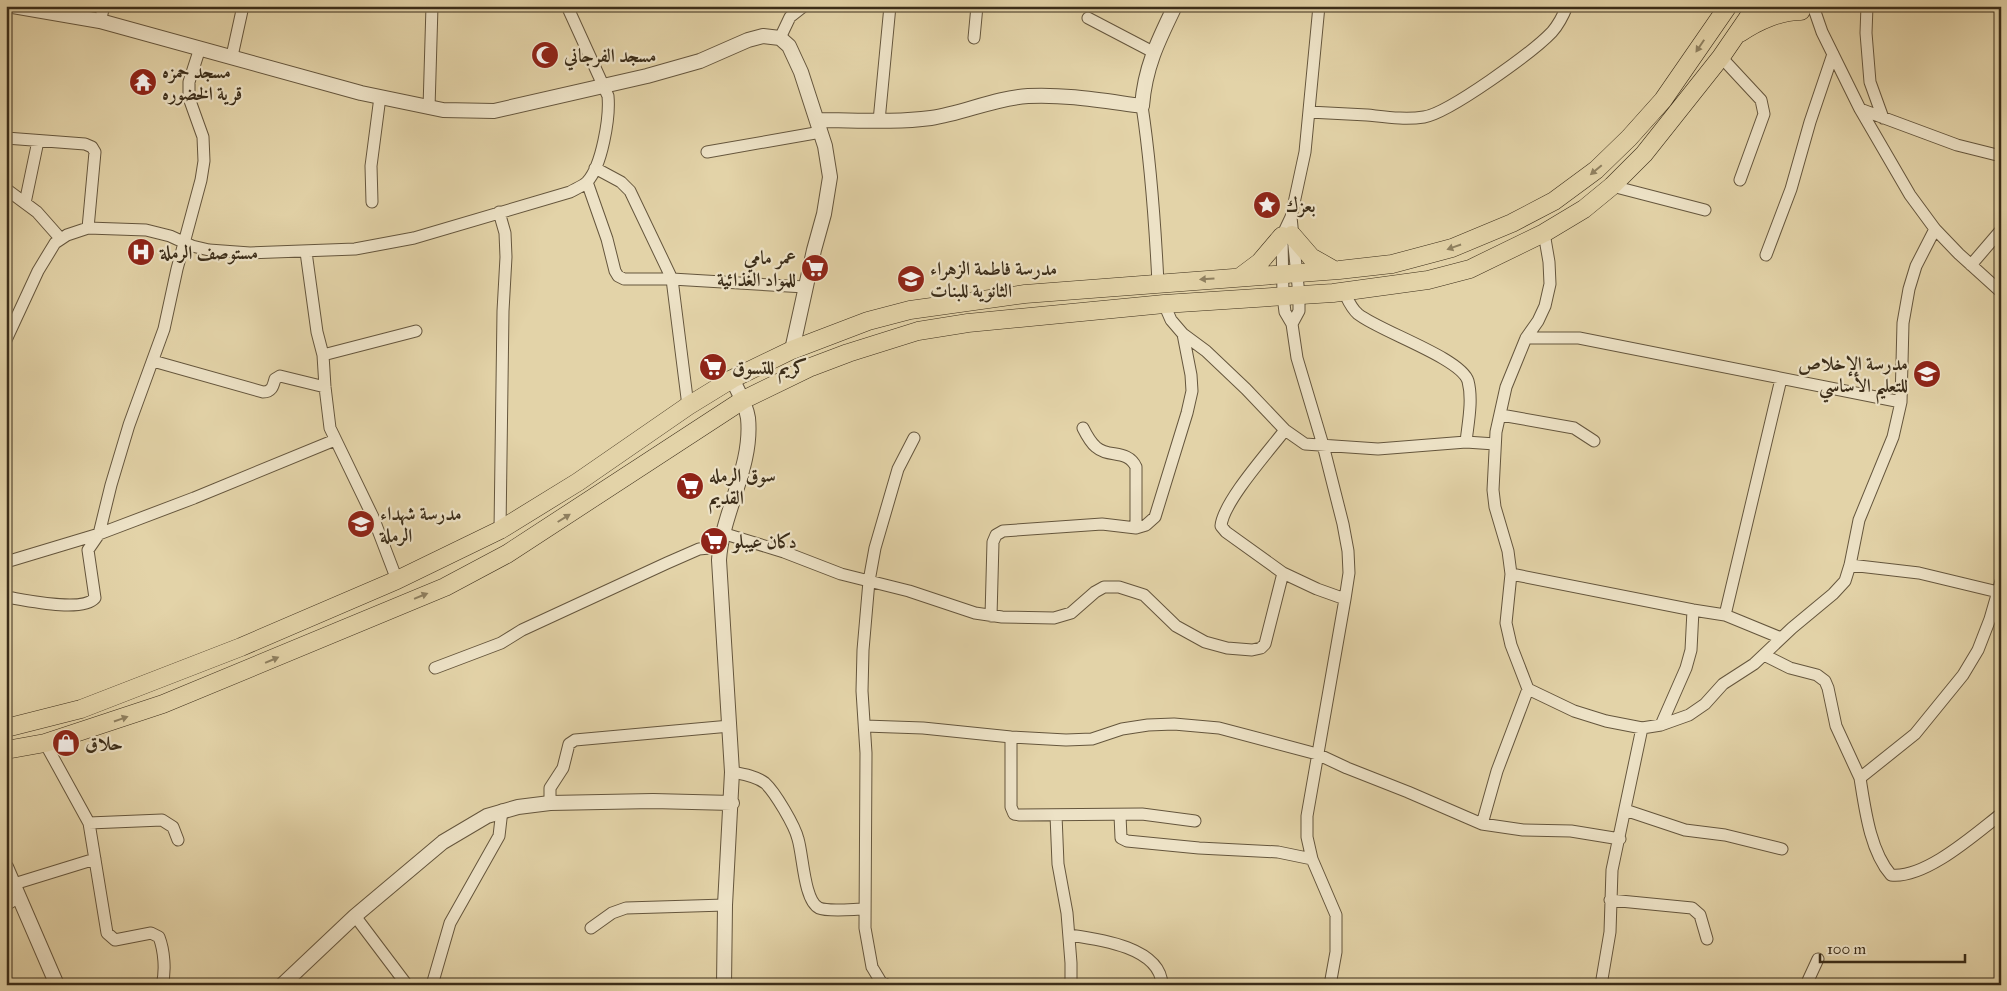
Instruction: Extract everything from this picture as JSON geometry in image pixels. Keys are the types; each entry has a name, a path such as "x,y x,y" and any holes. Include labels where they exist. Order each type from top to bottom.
{"main road":[{"path":"8,727 81,709 241,647 397,580 500,530 578,482 688,406 732,379 792,350 868,321 910,310 1025,294 1392,264 1452,248 1512,223 1554,201 1596,170 1629,138 1663,100 1728,6"},
{"path":"10,752 163,704 445,587 508,554 743,400 811,367 848,353 918,331 1030,316 1164,304 1344,292 1428,280 1470,269 1544,234 1584,209 1612,186 1644,154 1721,57 1756,6"},
{"path":"1735,36 1752,24 1804,8"},
{"path":"1240,277 1260,262 1287,236 1310,257 1335,270"}],"street":[{"path":"13,6 100,20 380,97 429,108 469,112 494,111 647,76 700,61 748,40 763,36 780,38 789,46 801,72 819,126 829,165 829,187 792,350"},
{"path":"100,20 104,6"},
{"path":"232,56 243,6"},
{"path":"429,108 432,6"},
{"path":"6,340 38,271 51,248 60,238 88,228 146,230 170,236 185,243 209,250 250,253 306,252 355,248 414,238 456,227 498,212 556,197 570,192 587,182 595,168 605,136 609,112 608,96 567,6"},
{"path":"780,38 790,17 804,6"},
{"path":"879,121 890,6"},
{"path":"974,38 977,6"},
{"path":"1158,283 1155,218 1142,106 1144,81 1153,52 1175,6"},
{"path":"1292,324 1299,311 1291,296 1287,236 1305,152 1319,6"},
{"path":"1309,112 1402,119 1427,116 1454,104 1536,46 1562,20 1567,6"},
{"path":"1867,6 1866,33 1870,82 1883,118"},
{"path":"1804,8 1806,19 1822,32 1860,109 1910,196 1935,229 2001,292"},
{"path":"1088,18 1153,52"},
{"path":"6,597 80,605 92,602 96,596 88,552 89,547 99,534 124,442 164,328 176,269 185,243 204,161 203,137 189,98 189,82 200,48"},
{"path":"1766,255 1792,189 1810,122 1833,54"},
{"path":"1721,57 1762,100 1764,107 1764,114 1740,180"},
{"path":"707,152 819,126 934,118 1026,96 1076,97 1142,106"},
{"path":"372,202 371,166 380,97"},
{"path":"1860,109 1957,145 2001,156"},
{"path":"6,138 85,144 93,148 95,152 88,228"},
{"path":"25,203 38,141"},
{"path":"595,168 616,178 630,191 672,279 688,406"},
{"path":"587,182 615,271 624,280 672,279 805,287"},
{"path":"1612,186 1705,210"},
{"path":"6,189 46,221 60,238"},
{"path":"498,212 506,233 500,530"},
{"path":"1528,689 1574,712 1627,726 1642,728 1662,725 1689,715 1705,704 1722,684 1754,664 1781,638 1834,594 1845,581 1859,520 1893,437 1901,402 1903,323 1909,289 1916,266 1935,229"},
{"path":"1971,265 2001,230"},
{"path":"1482,824 1497,771 1528,689 1511,645 1506,623 1511,574 1504,533 1495,507 1493,490 1495,444 1506,387 1526,338 1538,321 1545,306 1550,284 1550,262 1544,234"},
{"path":"306,252 317,332 323,355 330,428 373,517 397,580"},
{"path":"1289,273 1291,296 1285,312 1292,324 1297,358 1323,445 1348,551 1349,574 1306,816 1307,837 1312,859 1336,915 1336,952 1330,985"},
{"path":"1344,292 1351,307 1367,320 1423,346 1462,372 1467,379 1470,397 1466,442"},
{"path":"1164,304 1171,320 1183,334 1206,351 1285,430 1305,444 1378,449 1466,442 1495,444"},
{"path":"323,355 416,331"},
{"path":"991,616 993,542 996,535 1003,531 1102,524 1136,528 1146,525 1155,517 1192,391 1191,375 1183,334"},
{"path":"1526,338 1579,338 1901,402"},
{"path":"153,360 263,392 273,388 275,378 280,376 325,387"},
{"path":"724,985 725,905 732,803 732,772 719,560 722,533 744,460 747,444 748,416 743,400 732,379"},
{"path":"1725,615 1781,379"},
{"path":"1501,415 1574,428 1594,440"},
{"path":"1083,428 1095,447 1127,457 1133,461 1136,467 1136,528"},
{"path":"1285,430 1244,482 1221,518 1221,526 1226,532 1283,573 1317,589 1345,598"},
{"path":"887,985 882,982 872,967 865,928 863,650 869,581 875,548 898,469 914,438"},
{"path":"6,562 99,534 202,495 335,440"},
{"path":"722,533 784,552 841,574 934,598 975,613 991,616 1054,618 1071,613 1095,592 1104,587 1119,587 1144,595 1176,626 1205,642 1227,648 1252,650 1261,648 1265,644 1283,573"},
{"path":"435,668 501,643 522,630 565,609 675,559 699,550 720,547"},
{"path":"1850,565 1919,573 1999,586 1978,650 1963,675 1915,734 1860,778"},
{"path":"1511,574 1725,615 1781,638"},
{"path":"1662,725 1686,668 1691,650 1693,610"},
{"path":"1764,655 1790,668 1817,676 1825,681 1836,726 1860,778 1871,834 1884,867 1891,875 1901,876 1922,870 1966,841 2001,814"},
{"path":"865,726 923,728 1011,737 1066,740 1092,739 1122,729 1148,725 1174,724 1219,728 1317,754 1482,824 1523,830 1571,831 1620,838"},
{"path":"550,803 550,788 563,768 569,744 575,740 730,726"},
{"path":"1600,985 1609,941 1612,870 1642,728"},
{"path":"1011,737 1011,807 1014,814 1020,816 1142,814 1194,820"},
{"path":"44,742 89,823 108,936 115,940 151,934 159,937 162,946 162,985"},
{"path":"732,772 751,776 765,784 783,808 798,838 813,904 820,909 865,909"},
{"path":"282,985 355,916 443,842 486,816 502,810 532,804 550,803 653,801 732,803"},
{"path":"432,985 450,923 499,836 502,810"},
{"path":"1625,810 1685,830 1725,835 1782,849"},
{"path":"1120,814 1121,838 1127,841 1199,848 1278,852 1312,859"},
{"path":"1056,815 1058,864 1069,935 1071,985"},
{"path":"89,823 162,820 173,828 178,840"},
{"path":"6,905 17,891 95,860"},
{"path":"6,866 57,985"},
{"path":"1610,900 1692,908 1700,915 1707,938"},
{"path":"591,928 612,913 626,908 725,905"},
{"path":"355,916 407,985"},
{"path":"1069,935 1096,938 1138,953 1151,962 1162,974 1162,985"},
{"path":"1806,985 1818,959"}],"place":[{"name":"مسجد الفرجاني","path":"545,55"},
{"name":"مسجد حمزه قرية الخضوره","path":"143,82"},
{"name":"بعزك","path":"1267,205"},
{"name":"مستوصف الرملة","path":"141,252"},
{"name":"عمر مامي للمواد الغذائية","path":"815,268"},
{"name":"مدرسة فاطمة الزهراء الثانوية للبنات","path":"911,279"},
{"name":"كريم للتسوق","path":"713,367"},
{"name":"مدرسة الإخلاص للتعليم الأساسي","path":"1927,374"},
{"name":"سوق الرمله القديم","path":"690,486"},
{"name":"مدرسة شهداء الرملة","path":"361,524"},
{"name":"دكان عيبلو","path":"714,541"},
{"name":"حلاق","path":"66,743"}]}
